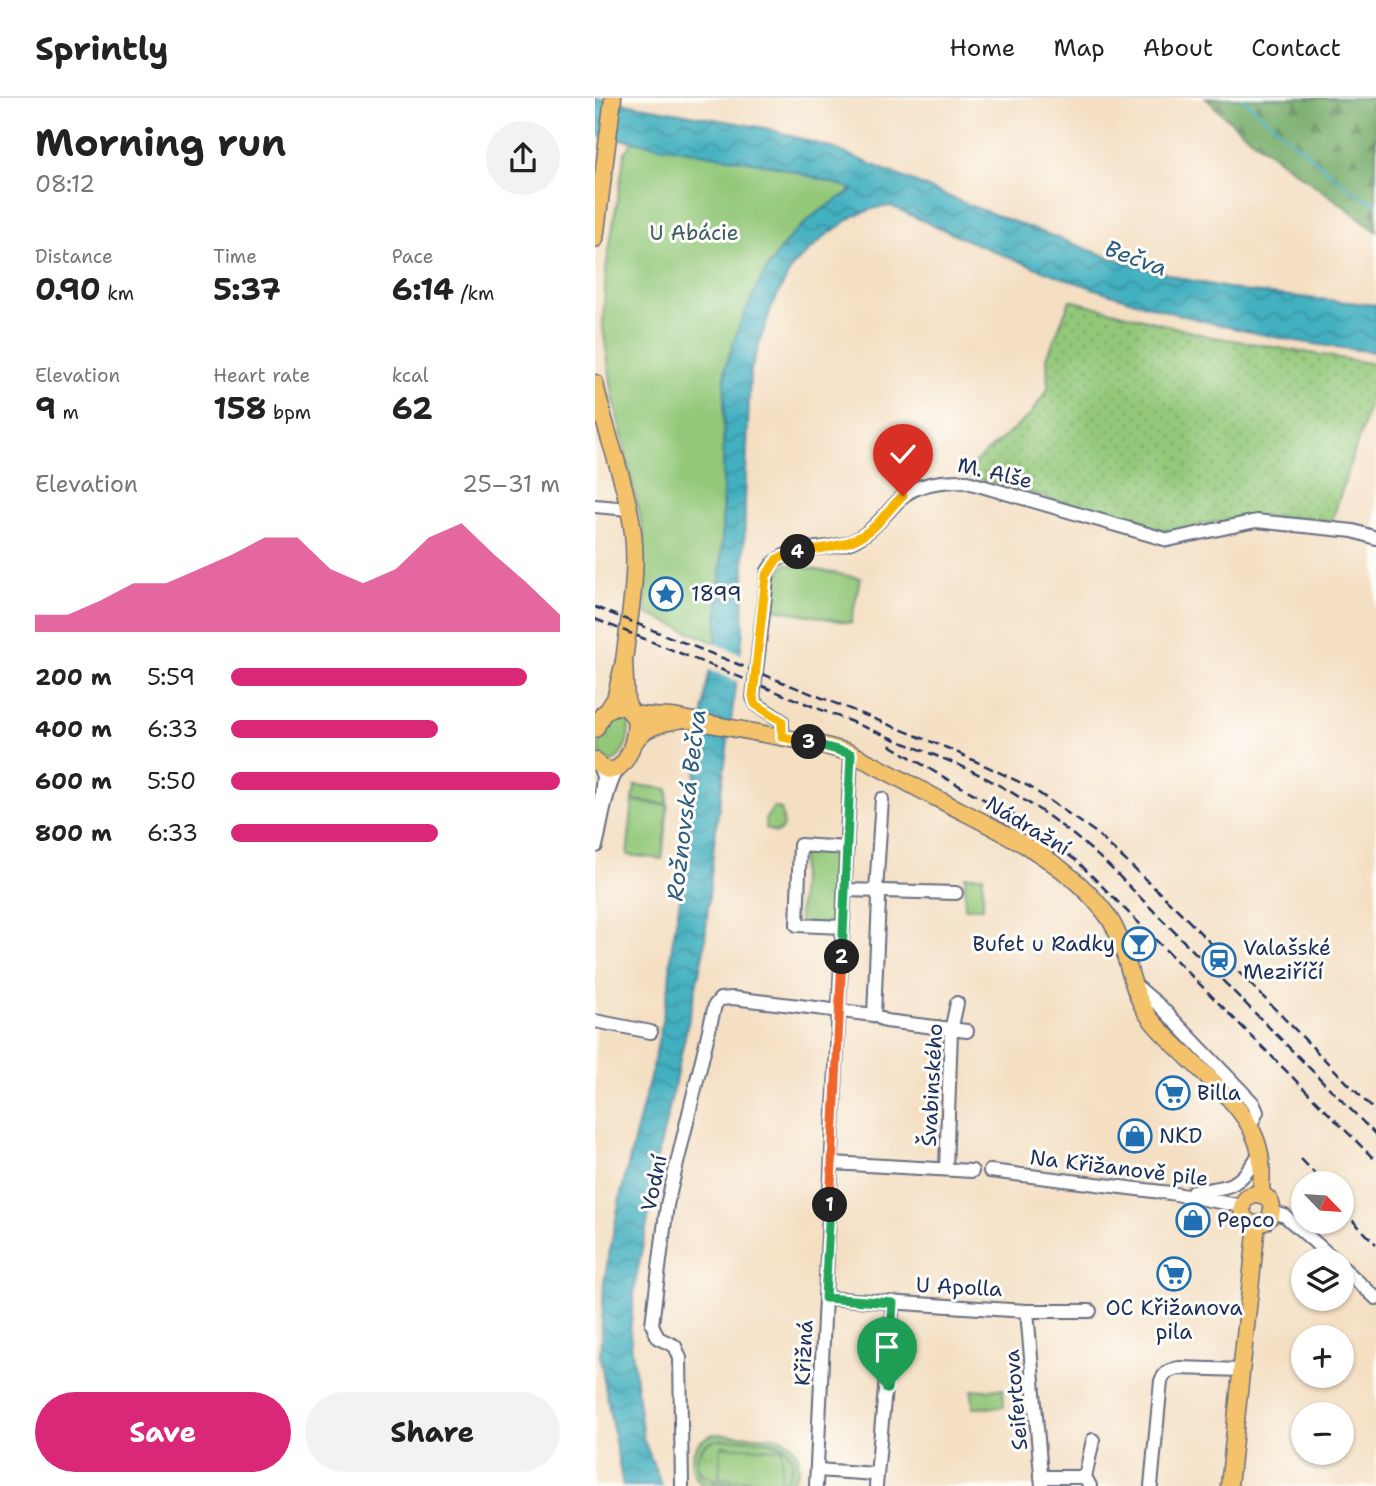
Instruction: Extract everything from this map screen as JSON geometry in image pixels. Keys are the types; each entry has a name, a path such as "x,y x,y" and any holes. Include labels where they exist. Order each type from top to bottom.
{"main road":[{"path":"595,239 613,98"},
{"path":"595,383 629,509 634,548 632,595 624,662 615,699 600,717"},
{"path":"596,761 610,769 621,765 633,743 636,724 627,701 624,662"},
{"name":"Nádražní","path":"600,717 621,706 647,717 664,715 818,744 851,754 1025,845 1064,871 1109,918 1119,939 1133,983 1154,1024 1233,1104 1250,1126 1260,1152 1261,1195"},
{"name":"Nádražní","path":"633,743 650,727 687,720"},
{"path":"1252,1195 1261,1195 1271,1202 1272,1212 1267,1221 1257,1224 1246,1220 1242,1212 1243,1206 1252,1195"},
{"path":"1229,1486 1257,1224"}],"street":[{"name":"M. Alše","path":"782,737 782,721 755,704 753,696 768,571 773,563 789,554 828,548 858,539 875,527 899,499 917,488 943,481 964,481 1168,540 1256,521 1353,531 1376,538"},
{"path":"595,506 629,509"},
{"name":"Křižná","path":"817,1486 851,754"},
{"path":"595,848 603,776 596,761"},
{"path":"595,848 615,772 621,765"},
{"path":"874,1015 879,899 876,891 882,799"},
{"path":"843,928 797,925 800,845 847,848"},
{"path":"845,890 956,893"},
{"name":"Vodní","path":"682,1486 680,1358 675,1346 658,1338 652,1324 667,1205 713,1009 717,1002 727,998 874,1015 886,1021 967,1031"},
{"name":"Švabinského","path":"946,1169 951,1031 957,1003"},
{"path":"595,1021 652,1032"},
{"path":"1170,1193 1231,1185 1248,1173 1260,1152"},
{"name":"Švabinského","path":"832,1163 851,1168 972,1171"},
{"name":"Na Křižanově pile","path":"990,1171 1170,1193 1243,1206"},
{"path":"1272,1212 1295,1223 1322,1248"},
{"path":"1354,1278 1376,1298"},
{"name":"U Apolla","path":"825,1298 1027,1311 1090,1311"},
{"path":"817,1470 876,1480 887,1389 893,1303"},
{"name":"Seifertova","path":"1027,1311 1042,1481"},
{"path":"1151,1486 1161,1381 1164,1375 1169,1370 1179,1368 1242,1370"},
{"path":"1042,1481 1087,1482 1093,1440"}],"green space":[{"path":"1206,98 1376,98 1376,231 1267,151"},
{"name":"U Abácie","path":"634,140 775,166 854,189 814,215 791,236 776,255 759,283 724,397 722,546 716,643 648,614 646,607 644,534 613,396 603,327 606,269 625,152"},
{"path":"1070,300 1208,336 1376,364 1376,384 1332,521 1254,516 1165,531 961,474 1030,415 1048,389 1047,358"},
{"path":"786,564 860,578 851,623 770,608 774,580"},
{"path":"618,711 628,717 629,730 625,747 613,762 607,761 599,752 599,739 608,719"},
{"path":"635,785 668,789 667,804 633,800"},
{"path":"633,801 668,805 662,859 627,855"},
{"path":"774,807 781,809 783,820 782,828 776,833 766,829 765,820"},
{"path":"802,848 839,849 836,925 799,923"},
{"path":"965,876 983,876 983,908 965,908"},
{"path":"1003,1389 1004,1407 973,1408 972,1390"},
{"path":"714,1434 779,1437 791,1444 798,1455 799,1469 789,1486 777,1486 791,1472 792,1459 786,1448 766,1441 715,1440 705,1445 698,1454 697,1468 700,1474 713,1482 747,1486 704,1486 693,1472 692,1457 699,1443"},
{"path":"749,1439 774,1443 791,1455 792,1472 777,1486 727,1483 705,1475 698,1468 699,1452 715,1440"},
{"path":"721,1446 782,1449 781,1482 719,1478"}],"water":[{"path":"595,98 765,128 835,149 969,205 1106,256 1184,279 1242,291 1376,305 1376,352 1250,332 1127,300 1067,279 1008,257 891,206 875,208 854,216 824,237 792,267 771,308 750,373 743,633 714,843 704,950 647,1200 649,1215 635,1284 630,1333 643,1438 662,1486 623,1486 600,1358 604,1281 621,1193 655,1057 669,985 706,688 716,643 722,546 725,368 740,324 759,283 776,255 791,236 814,215 853,189 775,166 595,135"}],"pier":[{"path":"712,642 743,655 739,682 707,669"}],"waterway":[{"path":"1242,98 1353,192 1376,203"}],"railway":[{"path":"595,607 952,750 1030,787 1095,832 1178,910 1376,1112"},
{"path":"595,619 959,765 1042,812 1080,840 1115,872 1376,1135"},
{"path":"890,745 1020,819 1078,862 1376,1161"},
{"path":"1301,1159 1312,1171"},
{"path":"1355,1223 1376,1244"}],"place":[{"name":"1899","path":"666,594"},
{"name":"Bufet u Radky","path":"1139,944"},
{"name":"Valašské Meziříčí","path":"1219,960"},
{"name":"Billa","path":"1173,1093"},
{"name":"NKD","path":"1135,1136"},
{"name":"Pepco","path":"1193,1220"},
{"name":"OC Křižanova pila","path":"1174,1274"}],"route":[{"path":"887,1389 893,1303 825,1298 851,754 840,749 782,737 782,721 755,704 753,696 764,587 773,563 789,554 828,548 858,539 875,527 903,496"}],"water label":[{"name":"Bečva","path":"1136,258"},
{"name":"Rožnovská Bečva","path":"686,805"}]}
